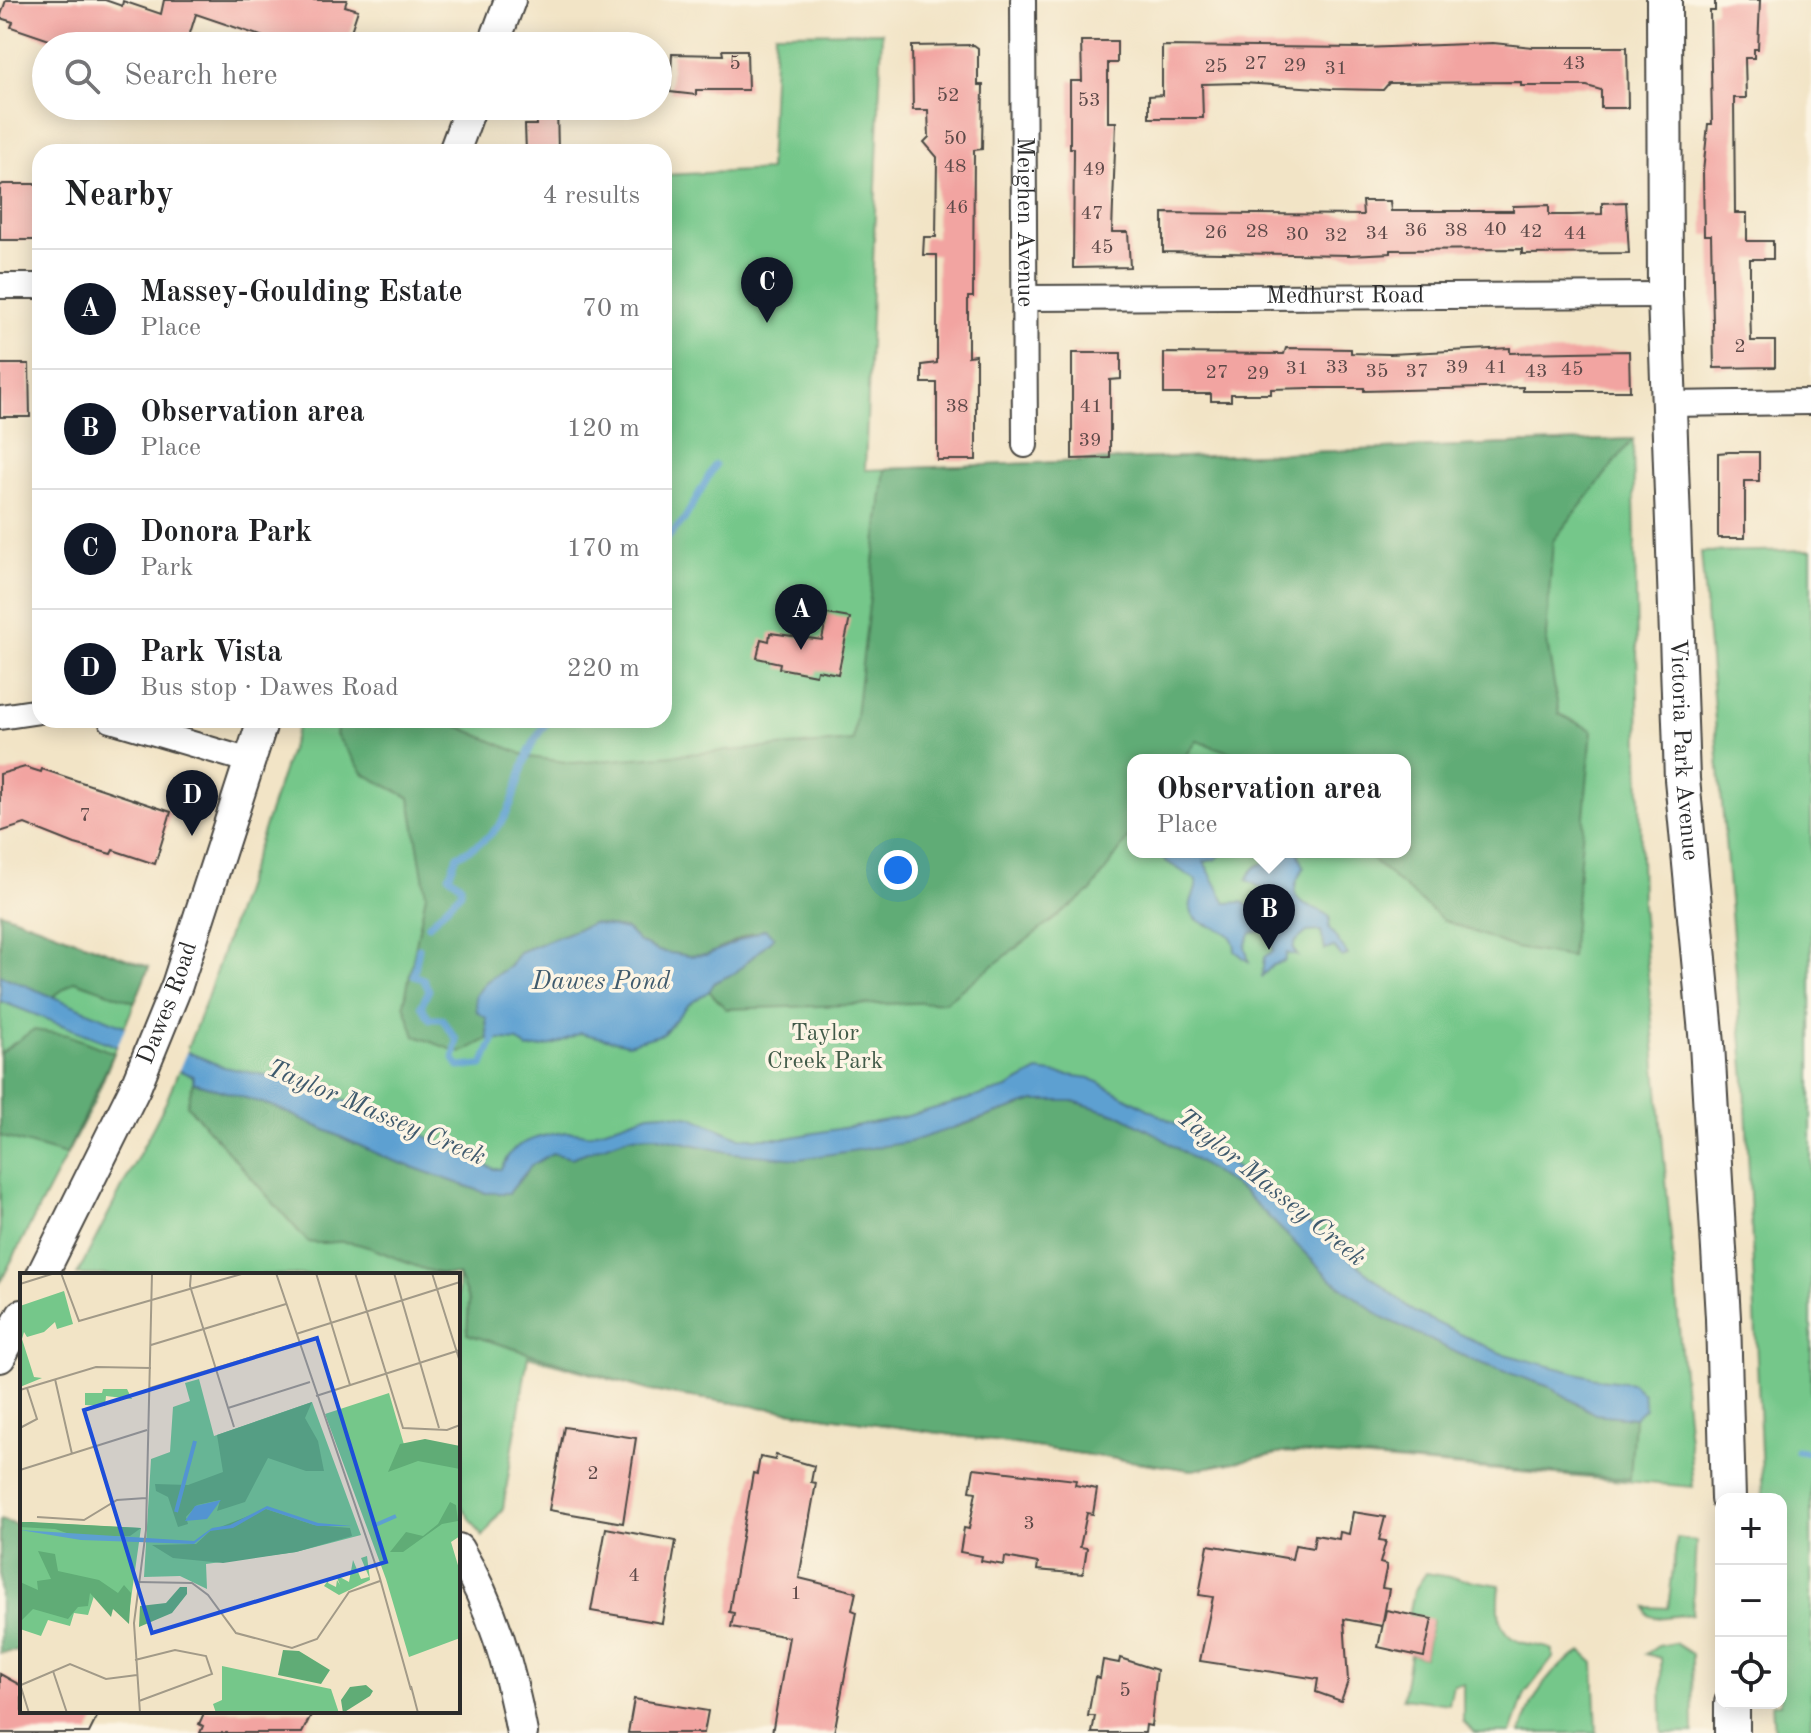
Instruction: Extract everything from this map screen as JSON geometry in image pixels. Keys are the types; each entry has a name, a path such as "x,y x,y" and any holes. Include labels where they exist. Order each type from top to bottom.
{"main road":[{"name":"Victoria Park Avenue","path":"1664,0 1665,295 1682,779 1707,1044 1723,1318 1728,1493"},
{"path":"1732,1709 1732,1733"}],"street":[{"path":"498,32 510,0"},
{"name":"Meighen Avenue","path":"1023,0 1025,445"},
{"path":"457,144 466,120"},
{"path":"0,286 32,286"},
{"name":"Medhurst Road","path":"1025,298 1665,295"},
{"path":"1670,404 1811,402"},
{"path":"0,717 32,712"},
{"path":"138,728 250,761"},
{"name":"Dawes Road","path":"43,1273 135,1088 177,985 260,728"},
{"path":"460,1553 493,1616 514,1690 522,1733"}],"green space":[{"name":"Taylor Creek Park","path":"882,32 865,470 1633,439 1642,907 1693,1487 1288,1452 1192,1470 651,1391 528,1356 503,1508 483,1537 460,1504 460,1273 78,1273 166,1102 207,998 297,728 672,728 672,175 769,170 775,33"},
{"path":"1633,439 1553,541 1546,636 1559,714 1592,730 1571,957 1515,948 1443,920 1370,858 1411,858 1411,754 1235,754 1197,741 1187,754 1127,754 1127,840 1091,891 945,1002 726,1009 709,991 715,982 735,973 774,937 751,933 707,955 689,956 658,951 639,942 627,930 593,923 519,952 510,966 487,982 482,1014 486,1017 488,1039 461,1053 415,1036 404,1004 426,894 410,798 364,774 336,735 337,728 462,728 529,757 573,763 853,741 885,469"},
{"path":"1811,550 1811,1733 1774,1733 1772,1709 1787,1709 1787,1493 1763,1493 1745,1081 1701,552"},
{"path":"0,912 149,967 94,1102 0,1283"},
{"path":"0,912 149,967 135,1002 75,981 51,998 0,975"},
{"path":"33,1030 68,1035 114,1053 66,1155 0,1136 0,1053"},
{"path":"193,1082 275,1107 389,1159 486,1193 509,1193 531,1166 552,1153 571,1158 629,1137 654,1136 733,1153 957,1127 1035,1101 1073,1101 1122,1116 1154,1133 1244,1192 1330,1278 1382,1317 1472,1360 1550,1387 1595,1414 1634,1418 1630,1479 1288,1452 1192,1470 651,1391 467,1334 469,1301 460,1273 428,1270 358,1244 308,1242 187,1105"},
{"path":"0,1520 20,1525 20,1651 0,1653"},
{"path":"1677,1538 1696,1541 1692,1614 1656,1618 1648,1615 1646,1607 1668,1608"},
{"path":"1426,1573 1500,1585 1500,1619 1506,1633 1521,1642 1553,1650 1553,1658 1525,1694 1511,1733 1474,1733 1463,1721 1463,1684 1453,1685 1449,1704 1403,1698 1410,1654 1424,1657 1432,1620 1409,1615 1414,1591"},
{"path":"1675,1643 1692,1654 1693,1733 1662,1733 1661,1658 1646,1654 1658,1646"},
{"path":"1582,1652 1594,1663 1597,1733 1521,1733 1542,1686 1560,1667"}],"water":[{"path":"1217,858 1204,862 1226,903 1242,902 1251,907 1259,903 1265,890 1247,880 1253,869 1272,858 1300,858 1304,867 1297,880 1296,896 1330,917 1329,928 1348,955 1342,957 1334,947 1325,950 1321,931 1307,932 1295,942 1293,949 1298,956 1287,953 1285,961 1273,965 1262,976 1264,957 1273,951 1272,939 1262,931 1251,933 1245,946 1249,962 1235,951 1229,935 1195,917 1190,906 1196,880 1164,860"},
{"name":"Dawes Pond","path":"593,923 627,930 639,942 658,951 689,956 707,955 765,929 774,937 735,973 715,982 709,991 688,1005 663,1034 628,1044 580,1033 553,1045 528,1049 518,1041 488,1039 486,1018 477,1012 475,996 487,981 510,966 519,952"},
{"path":"0,975 224,1067 269,1076 369,1109 494,1169 501,1169 510,1153 519,1146 538,1138 570,1132 588,1135 649,1114 692,1117 740,1138 787,1138 904,1117 1007,1088 1038,1071 1090,1078 1184,1128 1309,1224 1414,1312 1500,1353 1599,1379 1632,1383 1643,1394 1645,1408 1634,1418 1595,1414 1550,1387 1472,1360 1382,1317 1330,1278 1244,1192 1154,1133 1122,1116 1073,1101 1034,1101 910,1142 799,1159 733,1153 654,1136 629,1137 571,1158 552,1153 531,1166 509,1193 486,1193 389,1159 275,1107 193,1082 193,1076 0,1001"}],"pier":[{"path":"127,1022 188,1048 177,1074 116,1050"}],"building":[{"path":"6,0 105,0 122,6 123,1 161,14 164,0 347,0 345,6 358,10 351,32 249,32 196,14 190,32 32,34 11,27 13,22 0,18"},
{"path":"1715,0 1760,0 1758,49 1754,49 1754,58 1745,58 1746,98 1734,98 1735,213 1747,213 1747,241 1773,241 1773,259 1750,259 1750,302 1751,341 1775,341 1775,367 1714,368 1711,235 1704,235 1703,172 1708,124 1712,124 1710,11 1715,11"},
{"path":"1081,41 1117,41 1117,63 1108,63 1108,122 1116,122 1112,232 1128,232 1130,267 1073,268 1074,148 1070,148 1070,81 1082,81"},
{"path":"1493,43 1533,47 1627,47 1628,108 1601,108 1601,90 1587,86 1521,86 1521,82 1389,83 1383,90 1243,83 1202,84 1203,118 1149,118 1149,96 1162,95 1162,46 1363,48"},
{"path":"974,45 978,48 978,85 983,85 982,149 974,150 973,297 968,297 968,356 976,355 976,460 937,460 937,383 922,383 922,365 937,363 937,255 923,255 924,237 936,237 937,157 924,142 929,137 928,110 913,110 912,46"},
{"path":"723,50 747,50 748,90 696,90 696,95 672,92 672,54 724,55"},
{"path":"536,120 557,120 558,144 526,144 525,125 536,125"},
{"path":"32,184 32,240 0,240 0,186"},
{"path":"1362,201 1390,201 1391,211 1513,211 1513,206 1549,205 1549,215 1602,214 1602,203 1626,202 1629,253 1522,254 1522,249 1391,250 1391,253 1350,255 1163,252 1163,213 1363,215"},
{"path":"1286,348 1351,349 1351,353 1390,354 1510,348 1510,353 1629,351 1630,391 1523,391 1523,387 1364,391 1364,388 1310,388 1271,389 1271,394 1231,394 1231,401 1211,401 1211,394 1164,394 1164,353 1284,354"},
{"path":"1072,353 1121,353 1121,379 1110,380 1110,458 1072,459"},
{"path":"0,364 29,364 30,417 0,417"},
{"path":"1759,452 1759,481 1745,481 1745,538 1718,538 1718,453"},
{"path":"827,614 850,618 838,674 817,670 816,675 779,668 780,663 757,658 761,639 769,641 770,633 822,640"},
{"path":"25,767 41,772 42,769 171,812 155,864 113,850 111,854 75,844 25,824 0,832 0,774"},
{"path":"564,1427 636,1438 623,1523 549,1510"},
{"path":"776,1455 814,1466 811,1482 816,1483 799,1578 856,1592 852,1610 857,1612 834,1733 772,1733 789,1637 731,1627 734,1613 729,1612 753,1473 757,1474 760,1457 775,1460"},
{"path":"974,1468 1076,1480 1075,1485 1097,1489 1093,1514 1087,1513 1080,1547 1087,1548 1083,1574 1037,1570 1038,1563 1005,1557 1004,1565 981,1561 982,1556 960,1552 964,1528 969,1529 976,1492 970,1491"},
{"path":"1353,1512 1385,1517 1379,1540 1386,1541 1380,1563 1387,1565 1382,1588 1389,1589 1382,1626 1344,1619 1348,1681 1341,1701 1316,1692 1318,1679 1200,1661 1213,1597 1199,1595 1208,1545 1292,1559 1295,1545 1313,1548 1315,1535 1339,1539 1340,1532 1349,1534"},
{"path":"606,1528 676,1541 662,1623 591,1611"},
{"path":"1386,1610 1432,1619 1424,1657 1378,1647"},
{"path":"1120,1658 1157,1670 1151,1726 1146,1725 1145,1733 1092,1733 1095,1716 1088,1716 1095,1677 1100,1678 1103,1660 1119,1663"},
{"path":"0,1674 20,1685 20,1713 99,1713 89,1733 0,1733"},
{"path":"634,1699 708,1711 704,1733 628,1733"},
{"path":"204,1713 312,1713 302,1733 200,1733 203,1726 199,1724"}],"waterway":[{"path":"672,533 684,520 715,465"},
{"path":"429,925 461,892 461,885 449,876 457,856 481,842 508,812 526,759 543,728"},
{"path":"419,948 414,975 423,979 429,990 421,1006 430,1019 442,1019 457,1040 454,1059 459,1067 483,1065 494,1039"},
{"name":"Taylor Massey Creek","path":"1797,1451 1811,1453"}],"place":[{"name":"Donora Park","path":"767,323"},
{"name":"Massey-Goulding Estate","path":"801,650"},
{"name":"Park Vista","path":"192,836"},
{"name":"Observation area","path":"1269,950"}]}
